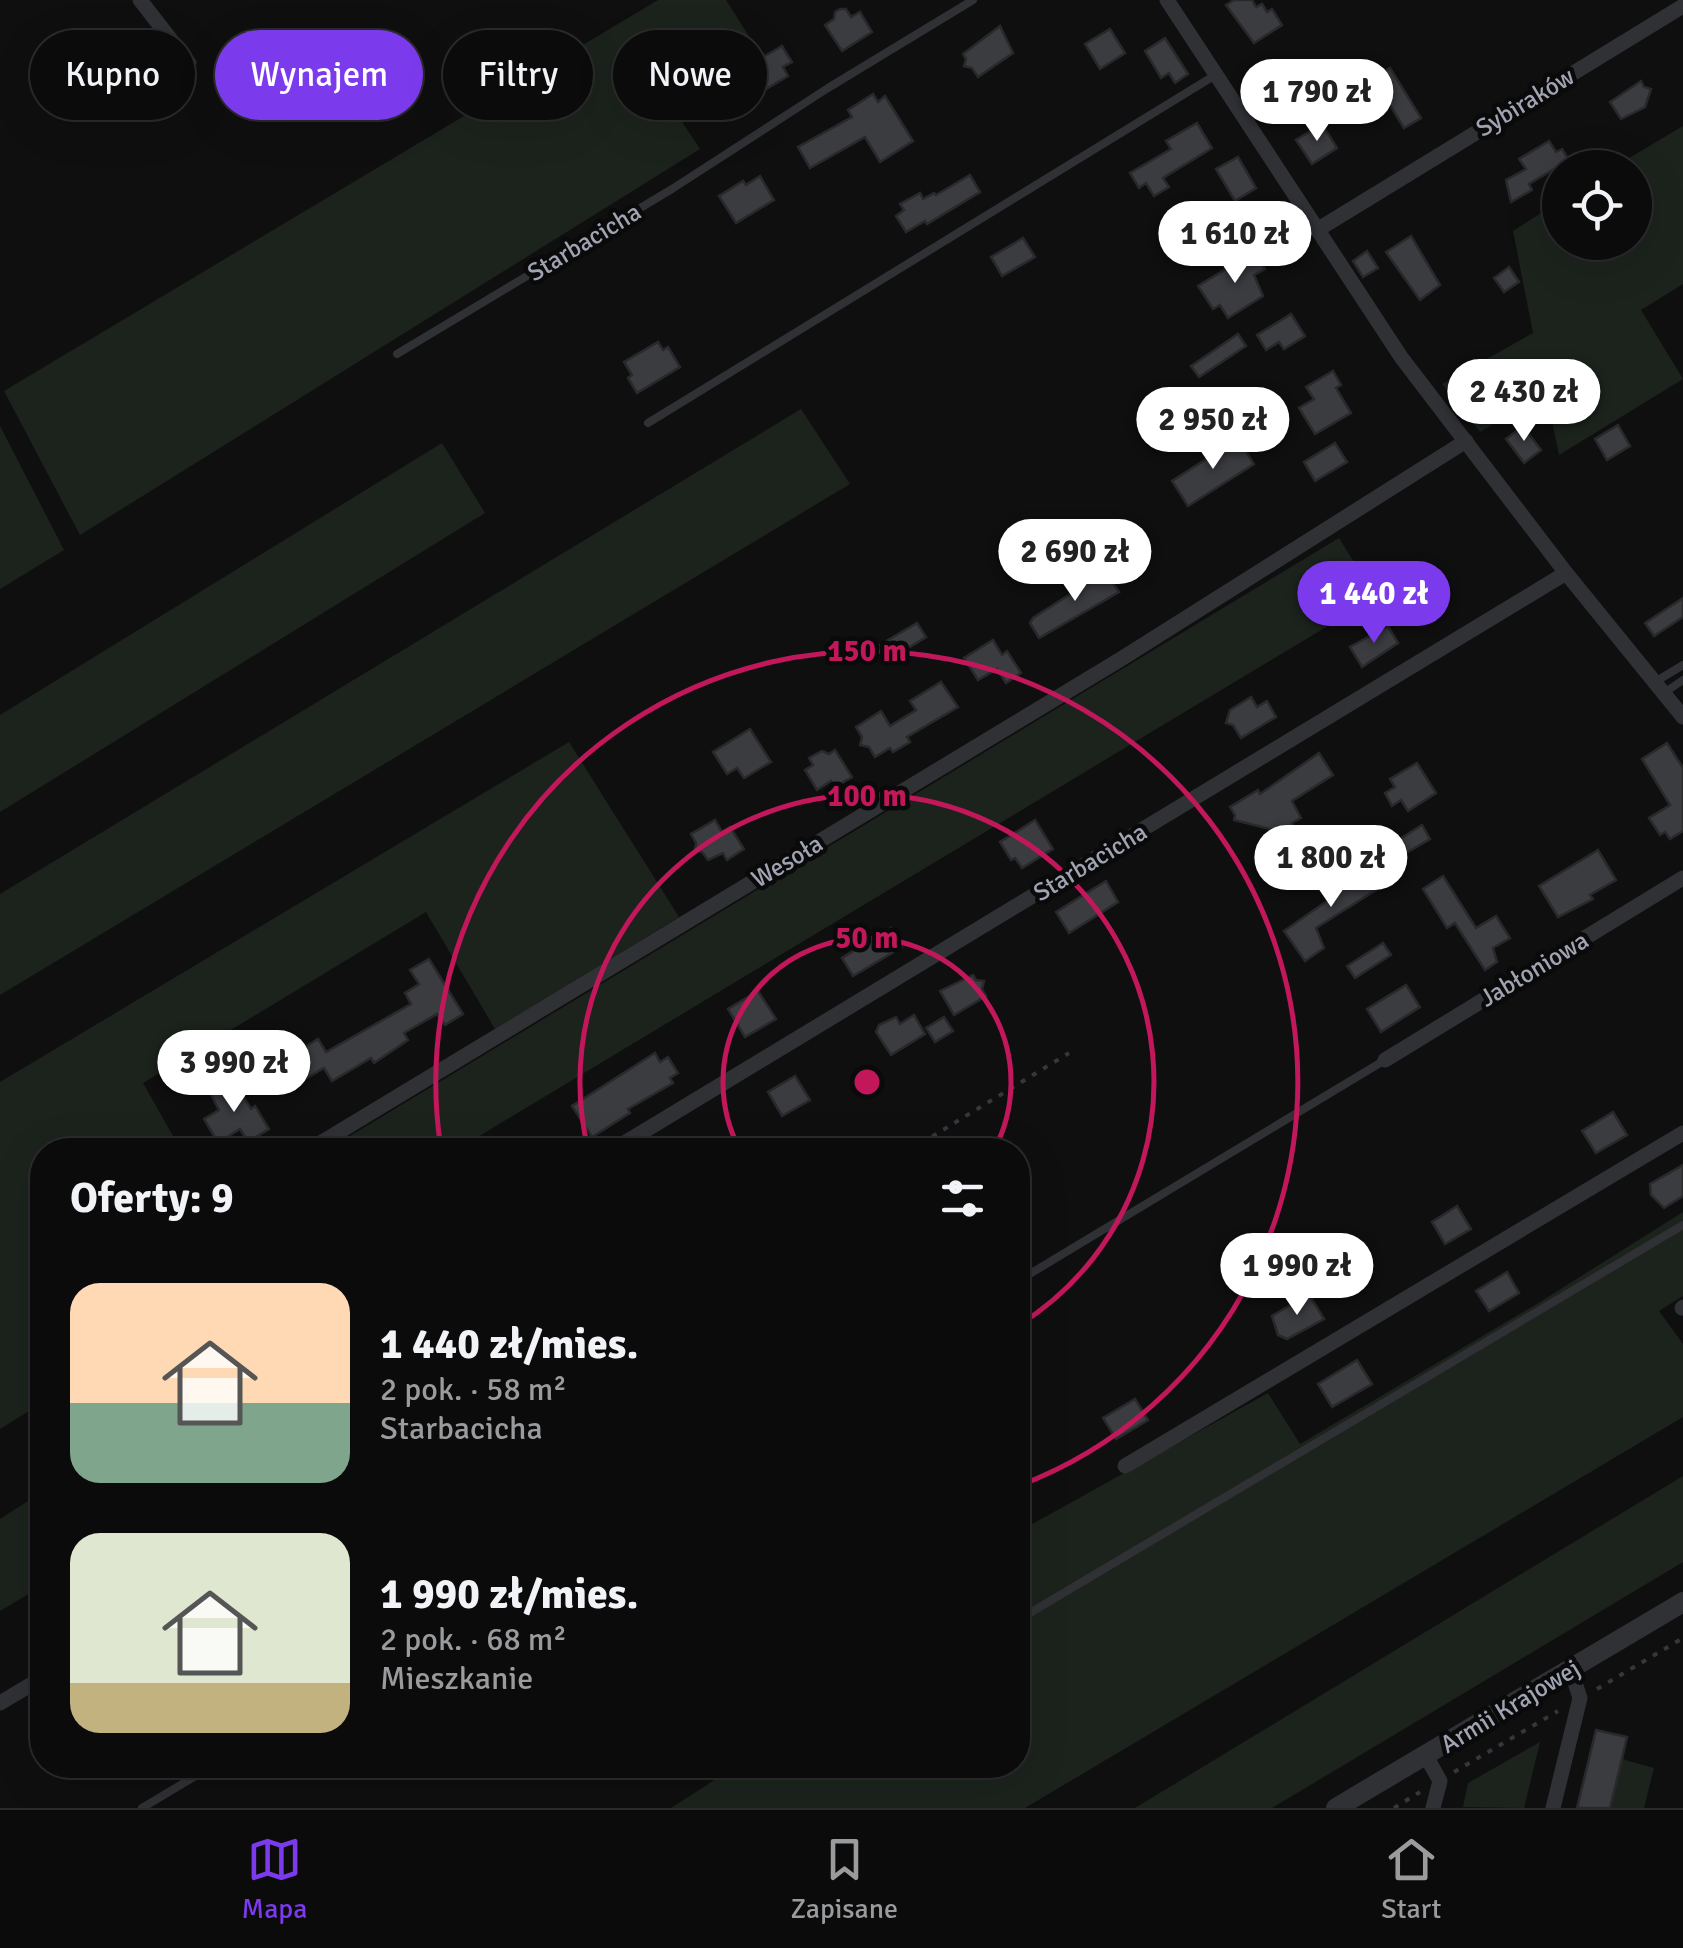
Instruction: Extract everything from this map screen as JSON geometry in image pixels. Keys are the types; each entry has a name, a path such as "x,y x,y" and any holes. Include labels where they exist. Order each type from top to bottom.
{"street":[{"path":"140,0 162,30"},
{"path":"1172,2 1401,357 1566,573 1683,717"},
{"name":"Sybiraków","path":"1317,230 1683,6"},
{"name":"Wesoła","path":"330,1138 1121,659 1466,441"},
{"name":"Starbacicha","path":"633,1138 1566,573"},
{"name":"Jabłoniowa","path":"1386,1060 1683,878"},
{"path":"1125,1466 1683,1133"},
{"name":"Armii Krajowej","path":"1336,1808 1683,1602"},
{"path":"1553,1808 1580,1698 1570,1670"},
{"path":"0,1703 30,1685"},
{"path":"1426,1756 1440,1780 1434,1808"}],"lane":[{"name":"Starbacicha","path":"397,354 672,189 973,0"},
{"path":"648,423 1217,74"},
{"path":"1660,688 1683,665"},
{"path":"1660,688 1683,680"},
{"path":"1030,1274 1386,1060"},
{"path":"1030,1613 1683,1225"},
{"path":"142,1808 192,1778"}],"path":[{"path":"930,1138 1069,1053"},
{"path":"1394,1808 1683,1638"}],"shaded area":[{"path":"658,0 726,0 745,30 613,30 613,120 681,120 700,149 80,535 4,391 457,120 593,120 593,39"},
{"path":"1683,126 1683,284 1641,310 1683,379 1559,455 1546,392 1480,432 1442,384 1533,333 1513,231 1542,212 1542,260 1652,260 1652,150 1643,150"},
{"path":"801,409 850,484 0,995 0,894"},
{"path":"0,426 64,550 0,589"},
{"path":"442,443 485,513 0,812 0,715"},
{"path":"1339,538 1376,597 476,1138 347,1138"},
{"path":"569,742 679,917 495,1029 426,912 143,1083 174,1138 30,1138 30,1410 0,1429 0,1082"},
{"path":"1683,1212 1683,1296 1659,1311 1683,1344 1683,1417 1025,1808 671,1808 718,1778 1030,1778 1030,1525 1268,1393 1300,1444"},
{"path":"1683,1476 1683,1562 1272,1808 1135,1808"},
{"path":"30,1500 30,1593 0,1611 0,1519"},
{"path":"1540,1742 1524,1808 1463,1807 1468,1783"},
{"path":"1622,1759 1654,1768 1644,1808 1610,1808"}],"building":[{"path":"1234,0 1252,0 1256,7 1262,4 1267,12 1272,9 1282,25 1254,43 1226,5"},
{"path":"840,9 846,9 851,17 860,12 872,32 842,51 825,25"},
{"path":"1000,26 1013,53 978,77 972,68 964,66 963,54"},
{"path":"1110,29 1125,53 1100,69 1085,44"},
{"path":"1165,38 1188,74 1175,83 1169,73 1161,78 1145,51"},
{"path":"782,46 792,62 783,67 788,76 767,88 767,55"},
{"path":"1371,65 1377,75 1390,68 1421,118 1404,128 1375,81 1345,100 1349,106 1329,117 1317,98"},
{"path":"1641,81 1651,89 1645,107 1621,119 1610,102"},
{"path":"873,94 878,102 885,96 913,141 880,162 865,137 810,168 798,147 852,117 848,110"},
{"path":"1197,123 1212,148 1163,178 1169,187 1154,196 1146,183 1139,188 1130,173 1171,149 1166,141"},
{"path":"1322,124 1337,148 1312,164 1296,140"},
{"path":"1549,141 1555,150 1542,150 1542,176 1529,184 1532,190 1511,202 1506,180 1526,169 1519,159"},
{"path":"1238,157 1256,188 1235,201 1216,169"},
{"path":"970,175 980,192 906,232 896,216 904,210 900,204 920,193 923,199 936,195"},
{"path":"760,176 774,200 736,223 719,196"},
{"path":"1411,236 1440,285 1420,300 1386,252"},
{"path":"1023,238 1035,257 1002,276 991,257"},
{"path":"1367,251 1378,268 1363,277 1353,261"},
{"path":"1254,252 1265,269 1254,275 1263,296 1228,318 1220,305 1213,309 1198,286"},
{"path":"1509,267 1519,282 1504,292 1494,278"},
{"path":"1291,314 1305,336 1284,349 1279,342 1266,350 1257,335"},
{"path":"1238,334 1246,346 1199,377 1191,366"},
{"path":"658,342 663,350 668,347 680,367 637,393 624,362"},
{"path":"1333,371 1341,385 1336,388 1351,413 1315,434 1299,408 1314,399 1306,387"},
{"path":"1618,425 1630,446 1607,460 1595,439"},
{"path":"1523,426 1541,450 1524,463 1506,439"},
{"path":"1238,439 1254,464 1188,506 1172,481"},
{"path":"1335,443 1347,462 1315,481 1304,462"},
{"path":"1095,573 1100,580 1108,575 1119,592 1039,638 1030,623 1033,618"},
{"path":"1683,598 1683,617 1654,636 1645,623"},
{"path":"917,623 926,637 887,661 878,646"},
{"path":"1388,626 1398,643 1362,667 1350,647"},
{"path":"993,640 1002,655 1007,651 1021,673 1006,683 997,669 978,680 964,658"},
{"path":"941,682 958,707 907,737 910,742 893,752 890,748 875,757 869,747 860,745 862,737 856,727 881,711 890,726 916,710 910,701"},
{"path":"1251,697 1257,707 1267,701 1276,717 1241,738 1233,725 1226,723 1230,710"},
{"path":"750,729 771,762 744,778 737,768 727,774 713,752"},
{"path":"1667,743 1683,768 1683,831 1670,839 1665,832 1660,835 1649,818 1670,805 1642,759"},
{"path":"835,750 852,777 835,787 831,781 817,790 805,770 813,765 809,758"},
{"path":"1319,753 1333,775 1292,801 1301,818 1292,823 1319,868 1292,884 1271,849 1294,835 1234,820 1230,807 1258,790 1260,794"},
{"path":"1417,763 1436,793 1408,811 1401,800 1392,806 1385,793 1395,787 1390,779"},
{"path":"715,820 722,832 730,827 744,849 727,860 723,853 708,860 695,850 691,834"},
{"path":"1035,820 1053,849 1022,868 1015,858 1011,860 1000,842"},
{"path":"1422,825 1430,839 1377,870 1370,858"},
{"path":"1598,850 1616,880 1590,895 1593,899 1558,917 1539,886"},
{"path":"1363,863 1379,888 1316,928 1324,948 1305,961 1284,931 1337,894 1331,884"},
{"path":"1443,876 1476,928 1496,916 1510,938 1493,948 1497,962 1485,970 1455,923 1447,928 1423,889"},
{"path":"1106,881 1118,902 1069,933 1056,912"},
{"path":"891,928 902,947 853,976 842,958"},
{"path":"1383,943 1391,955 1355,978 1347,966"},
{"path":"429,959 463,1014 445,1025 437,1014 404,1033 408,1040 374,1063 371,1058 332,1081 324,1068 290,1088 278,1069 293,1060 290,1056 318,1039 326,1052 411,1004 405,993 419,984 410,970"},
{"path":"973,975 984,981 982,989 986,996 954,1015 940,991"},
{"path":"1406,985 1420,1007 1381,1032 1367,1009"},
{"path":"758,991 776,1019 745,1037 728,1009"},
{"path":"914,1015 925,1034 891,1055 876,1032 879,1025 896,1017 900,1024"},
{"path":"944,1017 953,1031 935,1042 926,1028"},
{"path":"655,1053 660,1062 668,1057 678,1073 670,1078 673,1083 628,1109 630,1113 592,1137 572,1106"},
{"path":"795,1076 810,1100 782,1116 768,1092"},
{"path":"233,1079 269,1129 254,1138 246,1138 240,1129 226,1138 215,1138 204,1119 219,1110 210,1093"},
{"path":"1613,1112 1627,1135 1596,1153 1582,1131"},
{"path":"1683,1165 1683,1196 1664,1208 1651,1195 1650,1184"},
{"path":"1457,1206 1471,1229 1445,1244 1432,1222"},
{"path":"1507,1272 1519,1293 1489,1311 1476,1291"},
{"path":"1309,1294 1324,1319 1287,1339 1278,1335 1272,1316"},
{"path":"1357,1360 1372,1384 1332,1407 1318,1384"},
{"path":"1135,1399 1148,1420 1116,1439 1103,1418"},
{"path":"1596,1730 1627,1737 1622,1759 1610,1808 1577,1808"}]}
